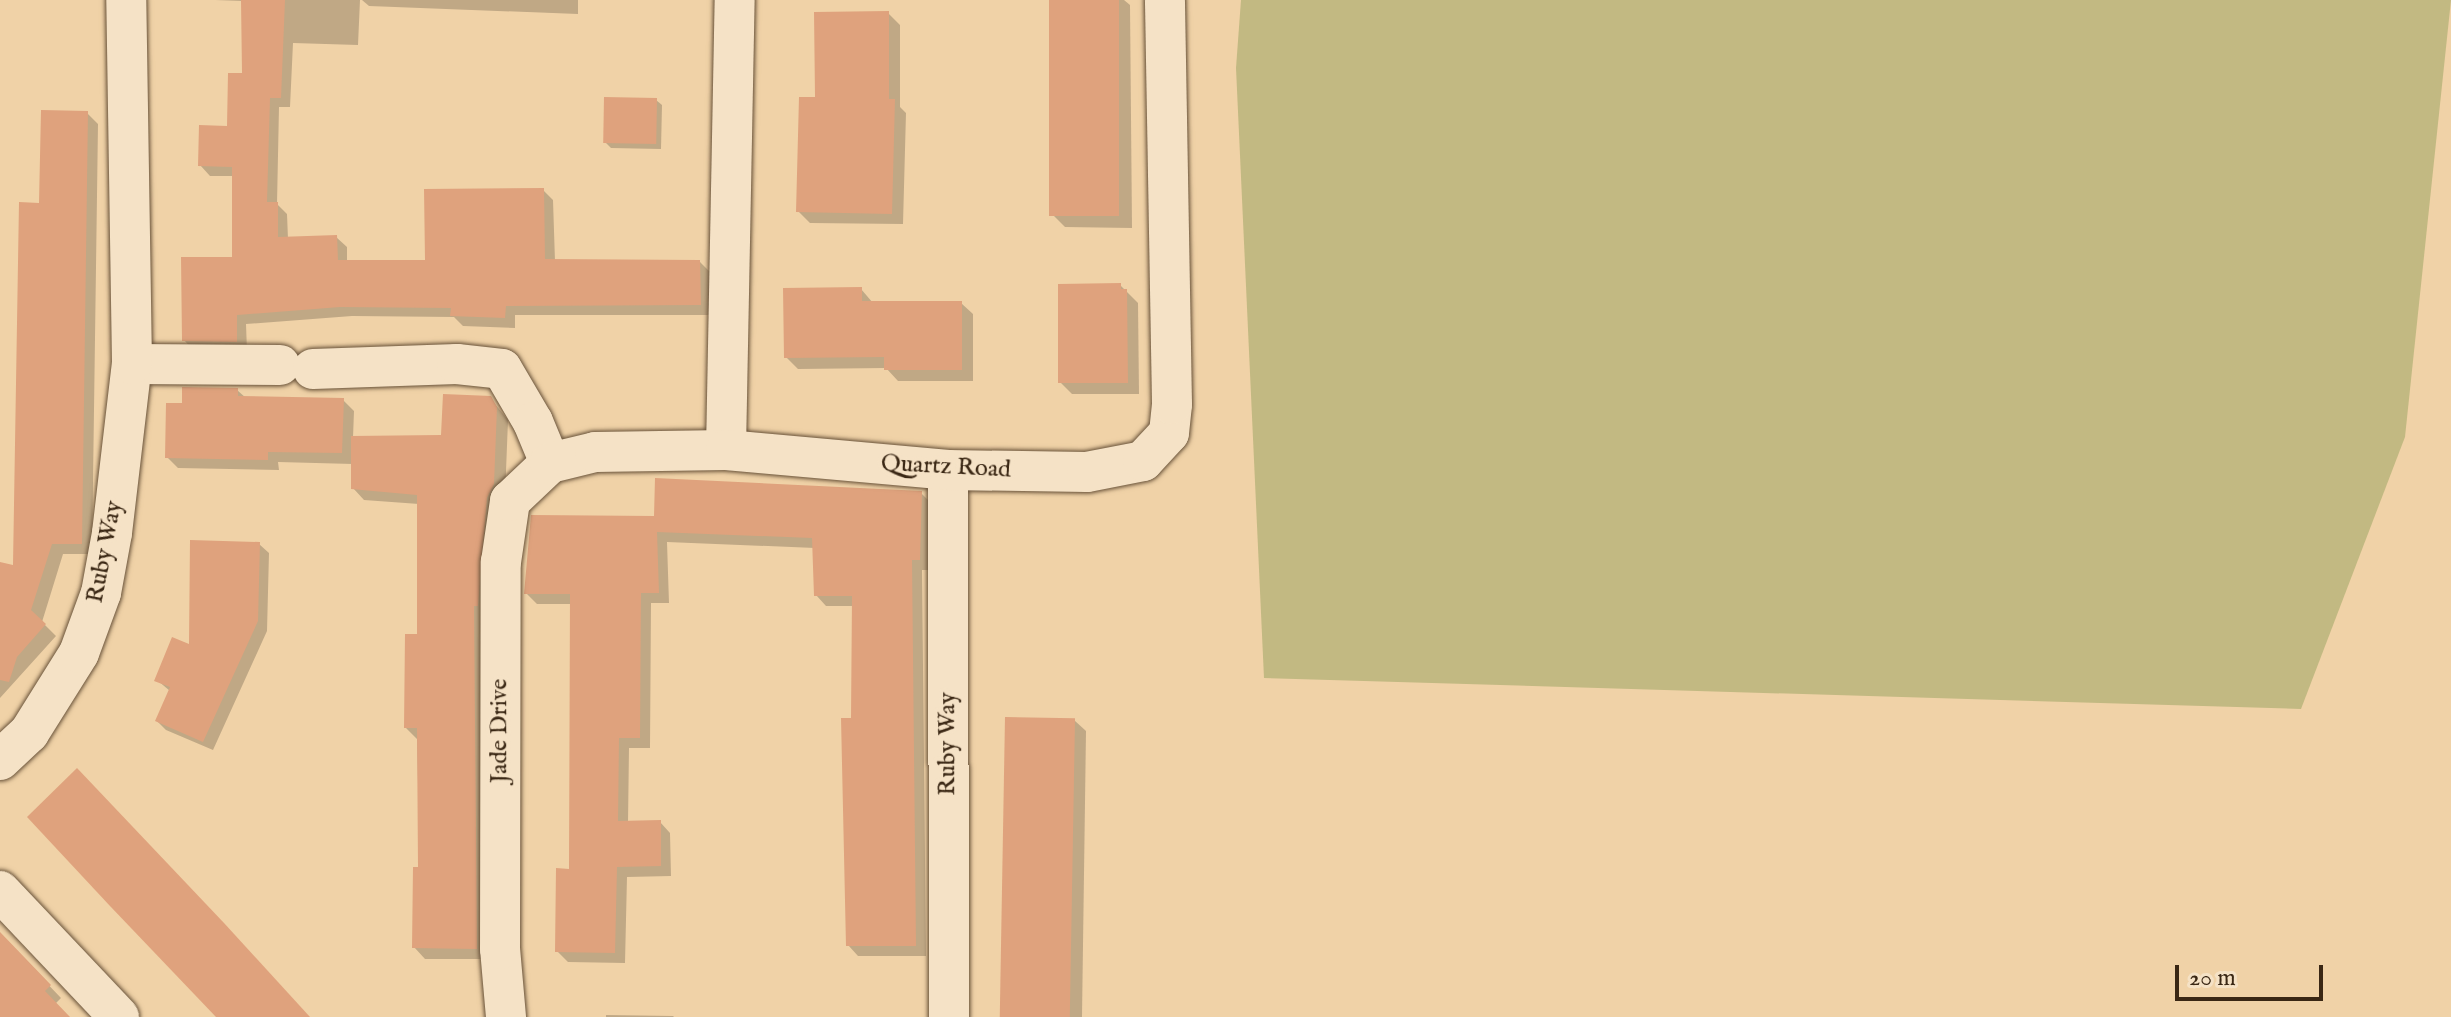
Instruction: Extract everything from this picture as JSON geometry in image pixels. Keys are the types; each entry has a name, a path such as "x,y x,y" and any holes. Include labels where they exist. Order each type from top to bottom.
{"street":[{"name":"Ruby Way","path":"0,760 29,733 58,690 79,653 101,593 132,364 126,0"},
{"path":"726,450 735,0"},
{"name":"Quartz Road","path":"726,450 948,470 1121,468 1143,461 1169,433 1165,0"},
{"path":"132,364 296,367 457,364 502,369 550,463"},
{"name":"Jade Drive","path":"506,1017 500,949 501,562 510,501 550,463 595,452 726,450"},
{"name":"Ruby Way","path":"948,470 949,1017"},
{"path":"0,891 119,1017"}],"shaded area":[{"path":"1241,0 2451,0 2405,437 2301,709 1264,678 1236,68"}],"building":[{"path":"241,0 285,0 281,98 270,98 267,202 278,202 278,237 337,235 338,260 425,260 424,189 544,188 545,259 700,260 701,305 506,306 505,318 450,316 451,308 340,307 237,315 237,342 182,341 181,257 232,257 232,167 198,166 199,125 227,126 228,73 242,73"},
{"path":"1049,0 1119,0 1119,216 1049,216"},
{"path":"889,11 889,99 895,99 892,214 796,212 799,97 815,97 814,12"},
{"path":"604,97 657,98 656,144 603,143"},
{"path":"41,110 88,111 82,544 52,544 31,610 46,624 17,657 9,682 0,680 0,562 13,565 19,202 39,203"},
{"path":"1121,283 1121,289 1127,289 1128,383 1058,383 1058,284"},
{"path":"862,287 862,301 962,301 962,370 884,370 884,357 784,358 783,288"},
{"path":"182,387 238,388 238,396 344,398 342,453 268,452 268,460 165,458 166,403 182,403"},
{"path":"443,394 491,396 497,407 494,484 487,498 478,606 474,606 477,949 412,948 413,867 418,867 417,728 404,728 405,634 417,634 417,495 351,489 351,436 441,435"},
{"path":"655,478 922,491 920,560 912,560 916,946 846,946 841,718 851,718 852,596 814,596 812,538 657,532 659,593 641,593 640,738 619,738 618,821 661,820 661,866 617,867 615,953 555,952 556,868 569,869 570,594 524,594 531,515 654,516"},
{"path":"190,540 260,542 258,621 203,742 155,721 170,687 154,681 172,637 189,644"},
{"path":"1005,717 1075,718 1070,1017 1000,1017"},
{"path":"77,768 310,1017 216,1017 110,906 27,817"},
{"path":"0,932 51,985 45,991 70,1017 0,1017"}]}
